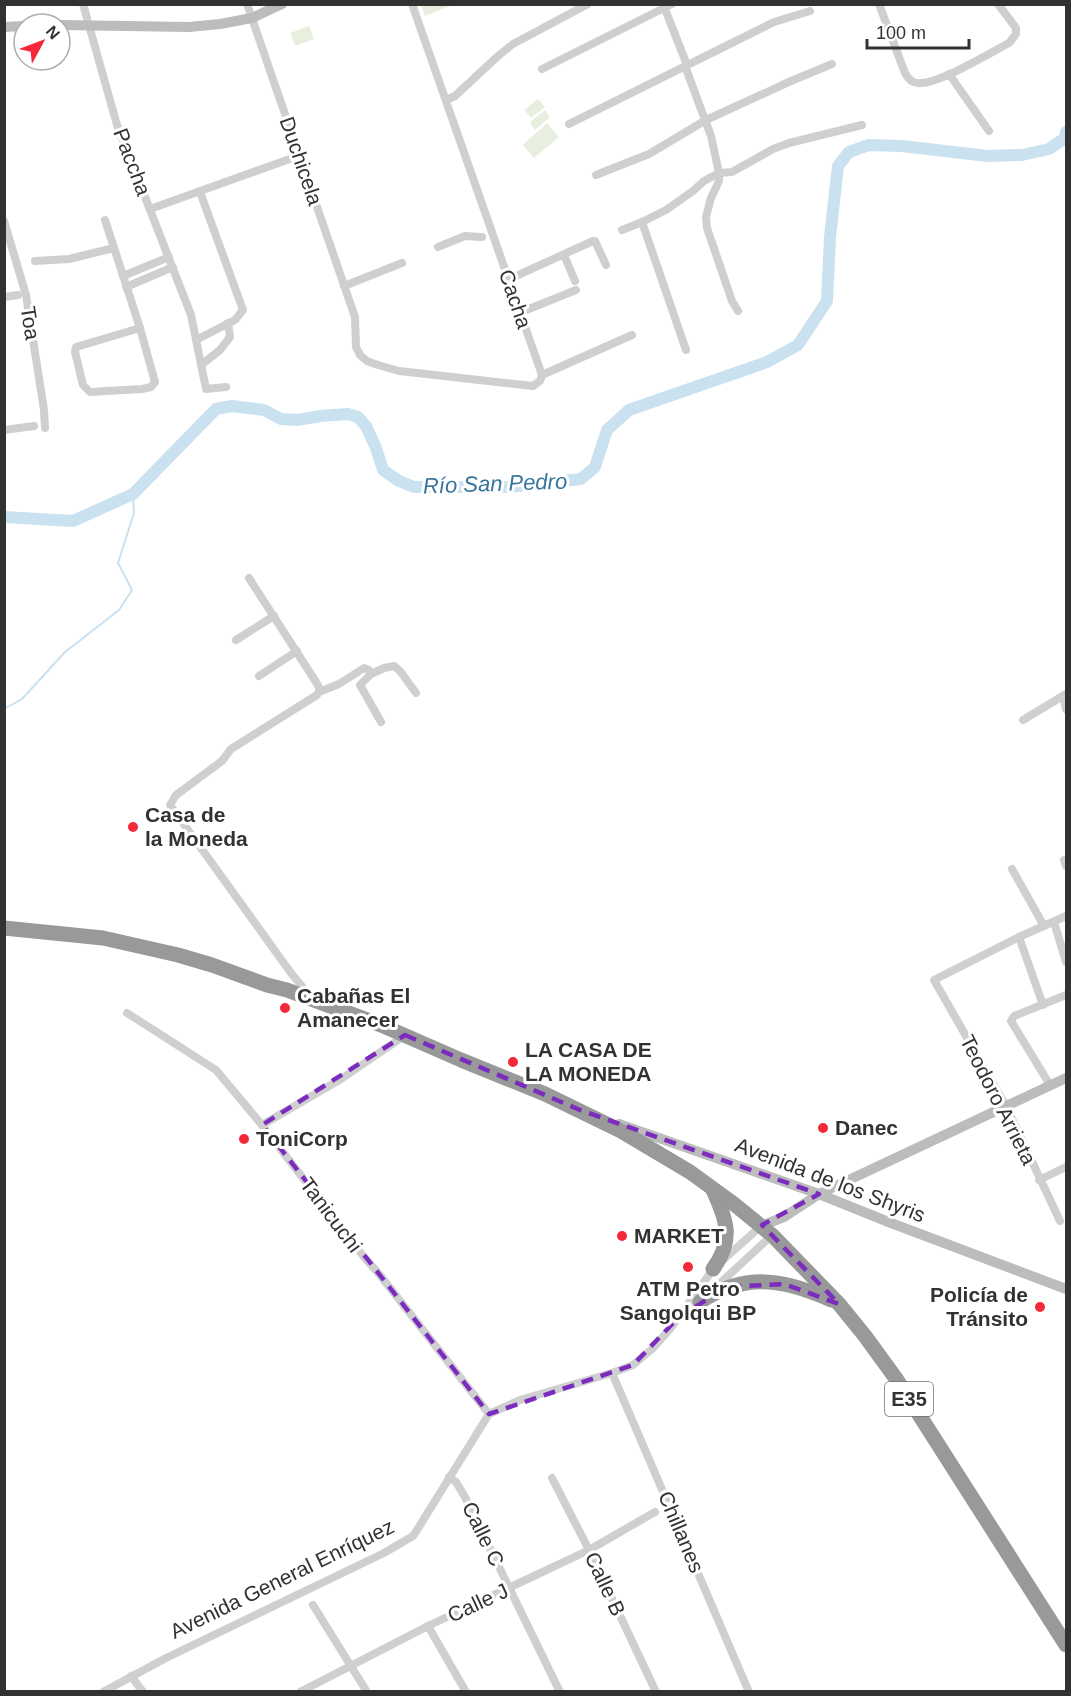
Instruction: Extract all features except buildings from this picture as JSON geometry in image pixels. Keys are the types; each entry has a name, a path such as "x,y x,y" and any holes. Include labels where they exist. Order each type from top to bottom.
{"highway":[{"name":"E35","path":"4,928 103,938 147,947 212,965 287,990 381,1025 545,1094 652,1149 712,1187 767,1231 838,1304 865,1336 897,1380 1066,1645"},
{"path":"712,1187 726,1226 725,1243 713,1269"},
{"path":"700,1302 726,1287 753,1282 769,1282 808,1290 838,1304"}],"street":[{"name":"Paccha","path":"83,4 117,125 191,315 206,389 226,387"},
{"name":"Duchicela","path":"247,4 298,156 356,317 356,347 360,354 367,361 399,371 533,386 540,381 542,375"},
{"path":"72,25 189,27 220,24 252,18 282,4"},
{"name":"Cacha","path":"412,4 446,99 487,236 507,280 542,375"},
{"path":"446,99 455,96 513,44 588,4"},
{"path":"879,4 908,78 921,84 949,74 1014,39 1016,28 998,4"},
{"path":"542,69 666,6 687,65 685,66 706,120 719,173 719,181 706,217 707,228 732,301 738,311"},
{"path":"569,124 774,22 810,11"},
{"path":"596,175 649,154 706,120 832,64"},
{"path":"949,74 989,131"},
{"path":"622,230 666,210 704,181 719,173 732,172 773,149 862,125"},
{"path":"150,209 298,156"},
{"path":"196,340 235,320 243,310 200,192"},
{"path":"105,220 140,328 155,380 153,386 142,389 90,392 85,389 75,352 76,347 140,328"},
{"name":"Toa","path":"4,221 26,295 45,428"},
{"path":"642,222 686,350"},
{"path":"438,247 465,236 487,236"},
{"path":"507,280 593,241 606,266"},
{"path":"35,261 69,259 114,248"},
{"path":"519,314 576,285 564,255"},
{"path":"123,276 169,257"},
{"path":"344,286 402,263"},
{"path":"126,287 172,267"},
{"path":"4,297 18,295"},
{"path":"201,364 220,350 230,337 228,323"},
{"path":"542,375 632,335"},
{"path":"4,430 34,426"},
{"path":"249,578 320,688 319,692"},
{"path":"236,640 274,616"},
{"path":"259,676 297,651"},
{"path":"381,722 360,685 371,674 394,666 416,693"},
{"path":"314,1000 291,973 170,805 176,795 222,761 231,748 319,692 339,684 364,668 371,674"},
{"path":"1023,720 1065,695 1066,709"},
{"path":"1012,870 1044,926"},
{"path":"1043,1005 1019,937 1066,916"},
{"path":"1054,922 1066,962"},
{"name":"Teodoro Arrieta","path":"1019,937 934,980 1006,1106 1060,1221"},
{"path":"1050,1085 1011,1021 1014,1016 1066,995"},
{"name":"Tanicuchi","path":"127,1013 216,1070 262,1125 489,1414"},
{"path":"262,1125 341,1079 405,1035"},
{"path":"489,1414 520,1400 625,1369 640,1360 666,1334 713,1269 784,1217 819,1194 1066,1078"},
{"name":"Avenida de los Shyris","path":"579,1110 819,1194 1066,1289"},
{"path":"1039,1180 1066,1167"},
{"path":"678,1318 700,1302 767,1231"},
{"name":"Chillanes","path":"612,1373 749,1692"},
{"name":"Avenida General Enríquez","path":"103,1692 407,1540 417,1530 489,1414"},
{"name":"Calle C","path":"449,1477 456,1482 465,1497 560,1692"},
{"name":"Calle B","path":"552,1478 589,1550 656,1692"},
{"name":"Calle J","path":"300,1692 428,1626 589,1550 655,1512"},
{"path":"313,1605 367,1692"},
{"path":"428,1626 466,1692"},
{"path":"131,1676 143,1692"}],"highlighted area":[{"path":"405,1035 580,1110 819,1194 762,1225 839,1304 784,1284 726,1287 678,1318 633,1365 489,1414 262,1125"}],"green space":[{"path":"421,4 455,4 425,16 421,5"},
{"path":"309,26 314,39 295,46 290,33"},
{"path":"538,99 545,107 531,118 524,110"},
{"path":"545,110 550,117 535,130 530,122"},
{"path":"547,123 559,137 534,158 523,145"}],"waterway":[{"name":"Río San Pedro","path":"4,517 73,521 133,494 216,409 232,406 264,410 281,419 297,420 348,414 358,417 366,426 383,470 399,481 414,487 509,487 581,479 595,467 607,430 629,410 767,362 798,345 827,301 830,237 838,166 849,152 869,145 901,146 988,156 1022,155 1049,149 1065,138 1066,132"},
{"path":"4,709 22,699 65,652 119,610 132,590 118,563 134,513 133,494"}],"place":[{"name":"Casa de la Moneda","path":"133,827"},
{"name":"Cabañas El Amanecer","path":"285,1008"},
{"name":"LA CASA DE LA MONEDA","path":"513,1062"},
{"name":"Danec","path":"823,1128"},
{"name":"ToniCorp","path":"244,1139"},
{"name":"MARKET","path":"622,1236"},
{"name":"ATM Petro Sangolqui BP","path":"688,1267"},
{"name":"Policía de Tránsito","path":"1040,1307"}]}
